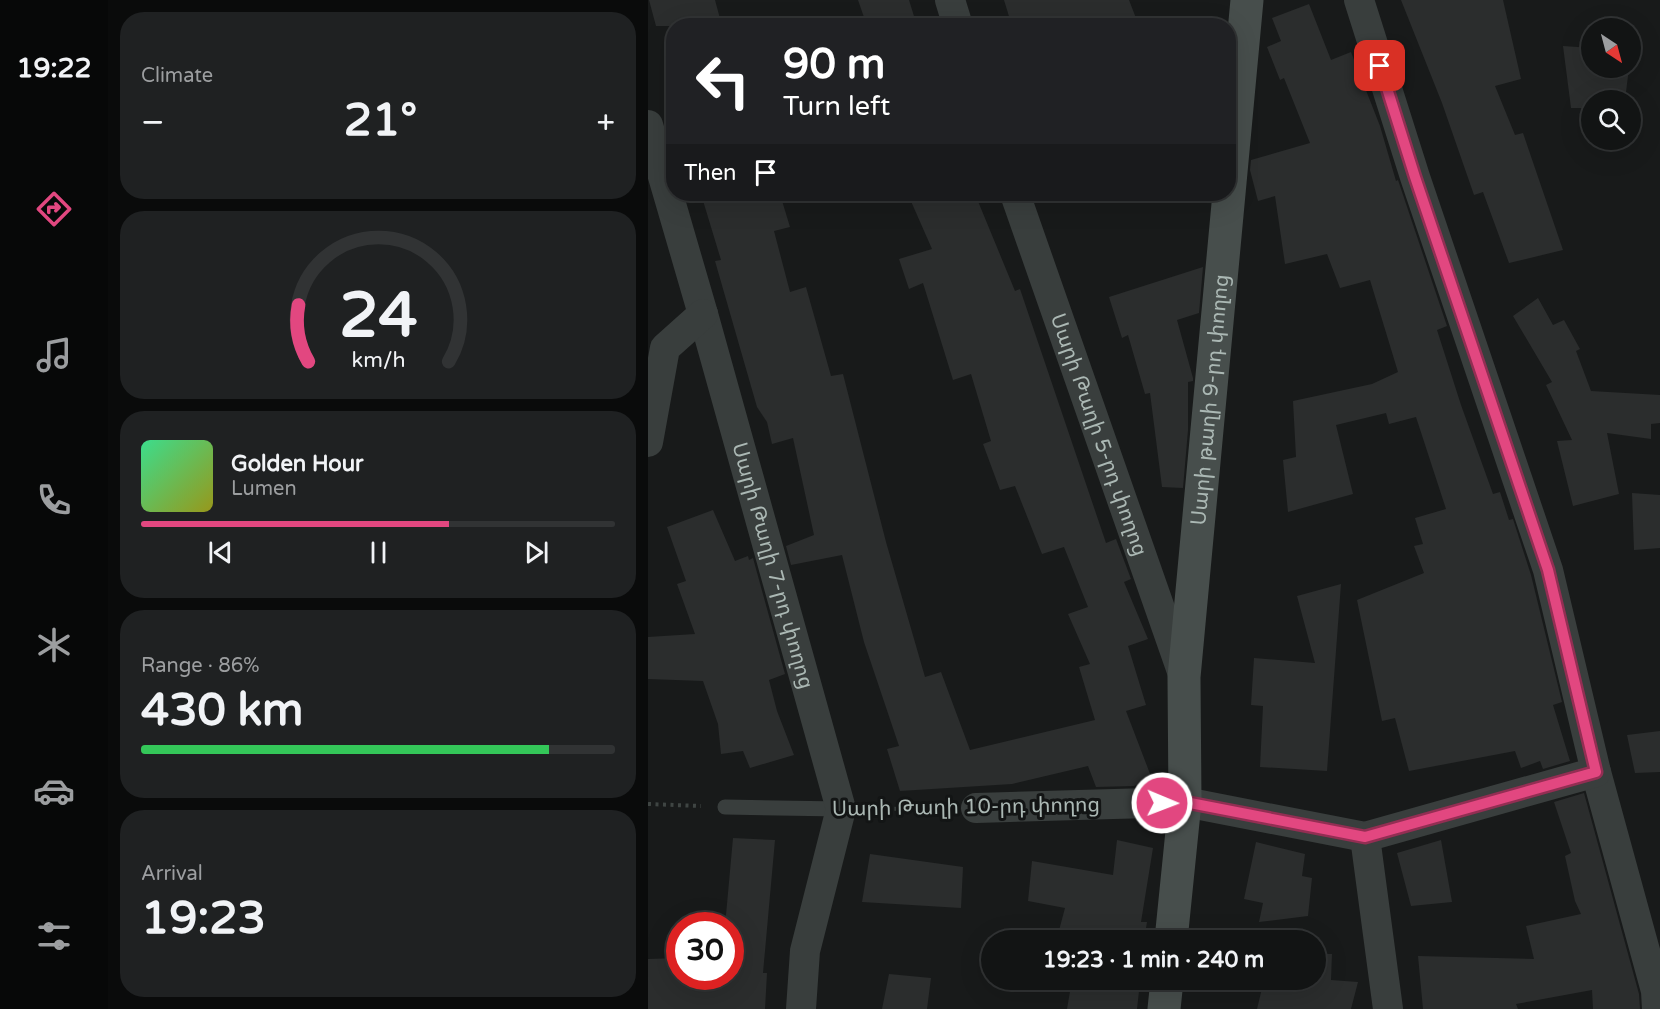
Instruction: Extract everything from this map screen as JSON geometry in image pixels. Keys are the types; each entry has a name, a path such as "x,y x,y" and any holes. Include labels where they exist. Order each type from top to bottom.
{"street":[{"path":"950,0 956,18"},
{"name":"Սարի թաղի 9-րդ փողոց","path":"1236,118 1247,0"},
{"path":"1359,0 1415,177 1548,570 1596,772 1656,991 1657,1009"},
{"name":"Սարի Թաղի 7-րդ փողոց","path":"648,125 666,187"},
{"name":"Սարի Թաղի 7-րդ փողոց","path":"670,201 842,809"},
{"name":"Սարի Թաղի 5-րդ փողոց","path":"1017,201 1184,677"},
{"name":"Սարի թաղի 9-րդ փողոց","path":"1185,802 1184,677 1228,201"},
{"path":"648,442 665,348 703,314"},
{"name":"Սարի Թաղի 10-րդ փողոց","path":"976,808 1185,802 1365,837 1596,772"},
{"path":"1172,930 1185,802"},
{"path":"801,1009 805,951 842,809"},
{"path":"1365,837 1389,1009"},
{"path":"1164,1009 1166,990"}],"lane":[{"name":"Սարի Թաղի 10-րդ փողոց","path":"724,807 842,809"}],"path":[{"path":"648,804 724,807"},
{"name":"Սարի Թաղի 10-րդ փողոց","path":"842,809 976,808"}],"building":[{"path":"649,0 715,0 720,18 666,18 666,26 656,26"},
{"path":"858,0 909,0 915,18 864,18"},
{"path":"1004,0 1129,0 1136,18 1010,18"},
{"path":"1401,0 1503,0 1521,79 1495,86 1515,135 1523,133 1563,250 1509,263 1483,192 1474,195 1442,103"},
{"path":"1309,4 1331,60 1351,52 1380,126 1396,181 1398,180 1447,326 1437,330 1461,405 1493,494 1500,492 1509,520 1513,519 1531,575 1562,702 1553,705 1570,761 1543,769 1540,761 1521,768 1515,751 1409,771 1395,718 1382,721 1357,600 1424,573 1414,546 1423,544 1415,518 1446,509 1416,417 1389,424 1386,413 1336,425 1353,494 1288,512 1283,460 1296,457 1293,401 1372,384 1398,372 1370,280 1340,288 1327,254 1285,264 1275,196 1258,201 1250,170 1251,160 1310,143 1284,78 1280,80 1267,47 1281,41 1272,18"},
{"path":"1563,46 1581,47 1581,78 1628,78 1626,90 1581,90 1581,108 1571,108"},
{"path":"703,201 782,201 790,227 774,231 790,292 806,287 831,376 843,374 886,542 925,677 941,672 970,750 1095,720 1079,667 1090,664 1068,614 1088,607 1064,547 1042,554 1015,486 1000,490 983,444 991,441 971,374 953,380 923,283 909,289 899,259 932,249 911,201 978,201 1015,291 1020,289 1106,543 1116,539 1131,579 1124,582 1148,639 1128,646 1146,705 1126,711 1152,779 1134,786 1096,787 1088,766 1012,784 900,791 887,749 899,746 864,642 842,555 791,565 786,546 814,535 793,438 772,444 767,422 757,407 715,261 721,260"},
{"path":"1203,267 1199,313 1177,320 1193,378 1193,381 1188,382 1188,430 1183,488 1162,487 1150,393 1145,394 1128,335 1122,338 1109,297"},
{"path":"1538,298 1553,325 1564,320 1580,349 1576,351 1591,391 1660,395 1660,423 1651,424 1651,439 1607,433 1619,494 1573,506 1557,441 1572,440 1546,385 1552,382 1513,316"},
{"path":"1632,493 1660,495 1660,548 1634,550"},
{"path":"713,510 735,561 748,556 749,560 753,558 785,674 769,680 777,711 794,755 750,768 743,751 721,754 718,724 703,681 648,679 648,637 695,634 677,584 686,581 667,527"},
{"path":"1341,584 1327,771 1260,767 1263,706 1251,705 1254,658 1315,663 1297,596"},
{"path":"1660,731 1660,772 1635,773 1627,735"},
{"path":"1584,793 1639,994 1640,1009 1593,1009 1592,990 1516,1004 1518,1009 1423,1009 1418,956 1534,959 1526,926 1581,914 1575,901 1565,856 1571,853 1554,802"},
{"path":"733,838 775,840 763,973 767,973 765,1009 648,1009 648,959 666,958 666,990 744,990 744,912 726,912"},
{"path":"1117,840 1153,848 1141,922 1147,922 1146,930 1059,930 1065,908 1028,901 1032,861 1113,875"},
{"path":"1441,840 1452,902 1411,906 1397,853"},
{"path":"1256,842 1305,854 1302,876 1312,878 1308,916 1259,922 1263,903 1244,899"},
{"path":"870,854 963,867 961,908 862,902"},
{"path":"1326,954 1332,954 1331,980 1358,982 1351,1009 1257,1009 1262,990 1326,990"},
{"path":"889,974 931,978 927,1009 882,1009"},
{"path":"1070,990 1139,990 1137,1009 1067,1009"}],"route":[{"path":"1162,803 1185,802 1365,837 1596,772 1548,570 1415,177 1380,66"}]}
